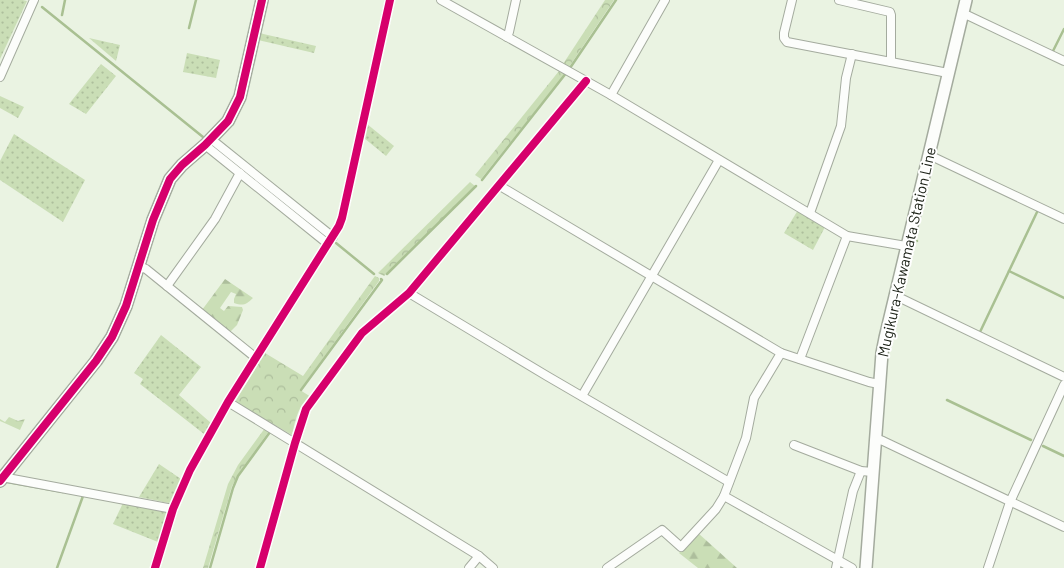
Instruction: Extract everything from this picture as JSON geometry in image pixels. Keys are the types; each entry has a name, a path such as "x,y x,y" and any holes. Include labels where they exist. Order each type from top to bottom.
{"main road":[{"path":"1,479 106,347 126,306 153,220 170,179 182,165 228,122 240,97 262,0"},
{"name":"Mugikura-Kawamata Station Line","path":"866,568 882,353 894,294 930,155 966,0"}],"street":[{"path":"0,77 34,0"},
{"path":"155,568 173,509 185,480 228,402 330,241 342,218 390,0"},
{"path":"441,0 611,95 847,236 906,246"},
{"path":"507,37 516,0"},
{"path":"611,95 665,0"},
{"path":"792,0 784,34 785,40 790,43 948,73"},
{"path":"839,0 890,12 891,62"},
{"path":"963,14 1064,61"},
{"path":"810,213 842,126 846,78 852,54"},
{"path":"260,568 306,409 362,333 409,293 586,81"},
{"path":"208,142 240,174 330,241"},
{"path":"208,142 330,241"},
{"path":"930,155 1064,219"},
{"path":"582,396 719,160"},
{"path":"167,286 214,219 240,174"},
{"path":"500,186 781,352 880,384"},
{"path":"800,359 847,236"},
{"path":"139,266 146,269 256,358"},
{"path":"409,293 729,482"},
{"path":"894,294 1064,377"},
{"path":"608,568 662,530 681,547 716,509 724,496 746,438 754,398 781,352"},
{"path":"988,568 1010,502 1064,386"},
{"path":"228,402 479,556 493,568"},
{"path":"875,438 883,440 1064,527"},
{"path":"794,445 860,471 873,472"},
{"path":"836,568 853,491 860,471"},
{"path":"1,479 167,506 173,509"},
{"path":"724,496 852,568"},
{"path":"469,568 479,556"}],"green space":[{"path":"0,0 27,1 0,59"},
{"path":"605,0 614,0 569,67 563,64"},
{"path":"259,33 316,46 314,53 258,40"},
{"path":"89,38 120,45 116,61"},
{"path":"187,53 220,60 216,78 183,72"},
{"path":"101,64 116,76 86,114 69,104"},
{"path":"559,71 565,74 481,179 475,175"},
{"path":"0,96 24,107 18,118 0,108"},
{"path":"367,124 394,146 386,156 364,138"},
{"path":"14,134 85,180 63,222 0,180 0,161"},
{"path":"470,182 475,186 384,276 378,273"},
{"path":"798,210 825,227 813,250 784,233"},
{"path":"375,276 379,278 379,281 300,390 311,397 300,408 292,435 235,402 265,353 303,376"},
{"path":"225,279 253,298 242,305 237,304 234,303 236,294 231,292 220,308 224,311 228,306 242,307 243,310 237,325 229,333 202,310"},
{"path":"161,335 201,367 179,395 211,423 204,434 140,384 143,379 134,373"},
{"path":"9,417 18,421 25,419 20,430 0,421 0,419 5,422"},
{"path":"265,428 269,431 232,486 208,568 203,568 228,484 238,465"},
{"path":"159,464 181,479 173,500 169,503 139,497"},
{"path":"123,503 168,512 158,542 113,524"},
{"path":"698,533 737,568 698,568 679,553"}],"waterway":[{"path":"62,15 65,0"},
{"path":"189,28 196,0"},
{"path":"570,68 616,0"},
{"path":"42,7 203,137"},
{"path":"1053,51 1064,29"},
{"path":"482,180 567,72"},
{"path":"387,274 476,186"},
{"path":"980,332 1038,210"},
{"path":"336,243 374,274"},
{"path":"1009,271 1064,298"},
{"path":"301,390 381,279"},
{"path":"947,400 1031,440"},
{"path":"210,568 238,476 270,432"},
{"path":"1043,446 1064,456"},
{"path":"7,482 63,492"},
{"path":"57,568 83,496 81,495"}],"cycle path":[{"path":"0,481 96,361 112,337 126,306 153,220 170,179 228,121 240,97 262,0"},
{"path":"155,568 173,509 190,470 228,402 339,226 390,0"},
{"path":"260,568 306,409 362,333 409,293 586,81"}]}
